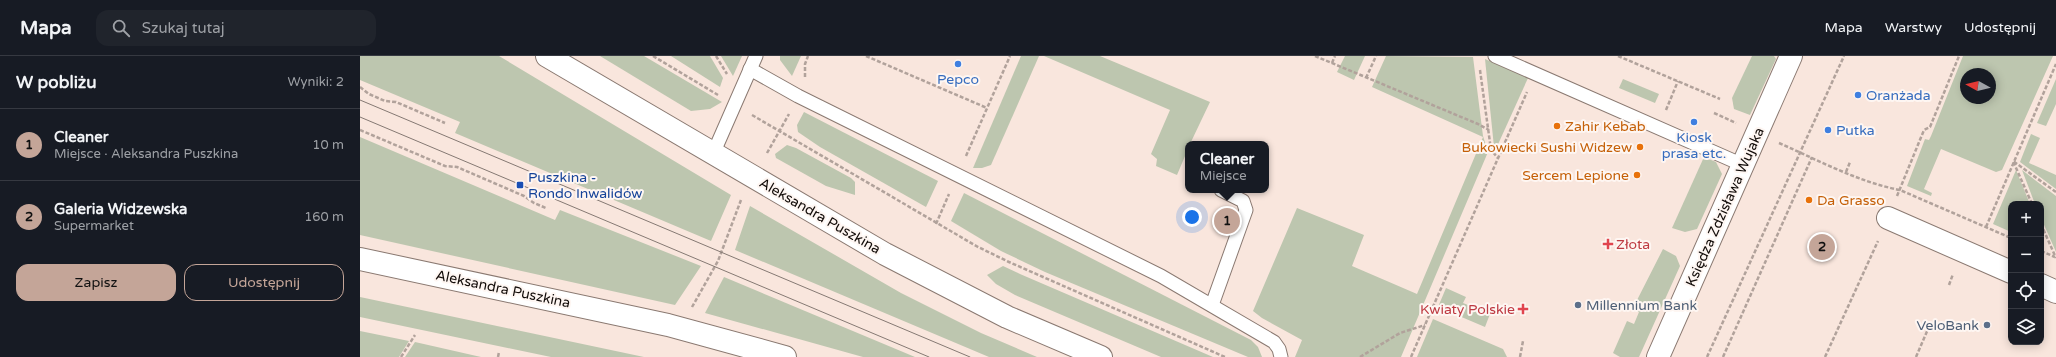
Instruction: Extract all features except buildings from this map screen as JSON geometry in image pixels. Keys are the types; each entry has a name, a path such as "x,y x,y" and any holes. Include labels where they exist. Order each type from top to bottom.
{"main road":[{"name":"Aleksandra Puszkina","path":"547,56 899,261 1007,317 1101,357"},
{"name":"Księdza Zdzisława Wujaka","path":"1658,357 1791,56"},
{"path":"1888,218 2008,271"},
{"name":"Aleksandra Puszkina","path":"360,259 668,325 762,354 785,357"},
{"path":"2044,286 2056,292"}],"lane":[{"path":"713,154 756,56"},
{"path":"1495,56 1743,165"},
{"path":"750,69 798,96 1161,276 1274,342 1279,349 1280,357"},
{"path":"1212,305 1246,210 1243,201 1227,193"}],"path":[{"path":"653,56 936,224 1009,262 1225,357"},
{"path":"866,56 987,108"},
{"path":"936,224 1010,56"},
{"path":"1316,56 1489,130"},
{"path":"1332,63 1335,56"},
{"path":"1366,78 1376,56"},
{"path":"1618,56 1720,99"},
{"path":"1707,357 1844,56"},
{"path":"1825,357 1888,218 1924,130 1930,126 1958,56"},
{"path":"1479,64 1491,150 1498,158"},
{"path":"1986,227 2013,161 2056,64"},
{"path":"1411,357 1536,73"},
{"path":"1666,111 1678,81"},
{"path":"360,87 369,94 384,101 396,102 444,122"},
{"path":"1714,113 1742,126"},
{"path":"360,130 445,166 457,167 524,196 534,203 546,208"},
{"path":"1780,142 1846,172 1886,188 1900,190 2009,237"},
{"path":"1723,357 1812,157"},
{"path":"2013,161 2056,192"},
{"path":"2013,161 2031,201"},
{"path":"1846,172 1850,162"},
{"path":"692,309 718,261 741,200"},
{"path":"2044,231 2056,258"},
{"path":"2044,252 2056,258"},
{"path":"1360,357 1400,333 1425,325"},
{"path":"1916,357 1928,329"},
{"path":"401,357 415,335"},
{"path":"1520,357 1523,341"},
{"path":"498,352 498,357"}],"green space":[{"path":"360,56 499,56 731,195 711,241 455,133 460,122 360,80"},
{"path":"600,56 644,56 722,102 710,109 691,111"},
{"path":"671,56 710,56 723,78 720,87"},
{"path":"721,56 742,56 733,76"},
{"path":"780,56 801,56 792,76 780,60"},
{"path":"1021,56 1039,56 991,165 982,168 973,168"},
{"path":"1044,56 1100,56 1210,102 1191,141 1185,141 1185,156 1177,175 1156,166 1157,159 1151,154 1170,110"},
{"path":"1345,56 1365,56 1354,80 1337,72"},
{"path":"1386,56 1473,57 1483,136 1488,152 1401,357 1295,357 1302,340 1262,318 1253,311 1297,208 1364,235 1352,266 1417,294 1483,137 1372,87"},
{"path":"1752,56 1774,56 1776,59 1750,115 1734,109 1732,98"},
{"path":"1963,56 2053,56 2002,170 1996,172 1941,149 1924,189 1932,193 1931,196 1907,186 1925,139 1929,140"},
{"path":"1485,59 1528,78 1495,151 1494,147"},
{"path":"1623,79 1659,94 1655,103 1619,88"},
{"path":"2056,79 2056,104 2046,126 2037,123"},
{"path":"804,112 938,181 926,207 820,147 798,132 797,125"},
{"path":"2031,134 2040,138 2029,163 2056,175 2056,189 2020,162"},
{"path":"360,137 555,220 560,210 701,266 675,305 360,235"},
{"path":"787,145 796,148 851,178 855,182 855,195 826,186 776,158 775,154"},
{"path":"1704,157 1716,162 1722,174 1697,229 1685,232 1672,228"},
{"path":"2016,170 2029,201 2008,201 2008,231 1993,224"},
{"path":"2022,170 2056,196 2056,252 2044,225 2044,201 2034,201"},
{"path":"964,193 1251,340 1258,347 1262,357 1248,357 1045,272 1001,251 951,221"},
{"path":"750,206 901,293 981,333 1037,357 989,357 735,250"},
{"path":"1663,249 1676,256 1680,266 1639,357 1620,357 1613,353 1627,321 1634,324 1639,312 1633,308"},
{"path":"1003,266 1213,357 1161,357 1015,295 996,284 987,275"},
{"path":"724,277 915,357 863,357 705,313"},
{"path":"1446,288 1466,297 1463,303 1490,314 1485,327 1438,307"},
{"path":"360,297 644,357 551,357 360,317"},
{"path":"1433,319 1503,349 1507,357 1417,357"},
{"path":"360,331 409,341 399,357 360,357"},
{"path":"415,342 481,357 405,357"}],"tram line":[{"path":"360,100 970,357"},
{"path":"360,117 929,357"}],"place":[{"name":"Pepco","path":"958,64"},
{"name":"Oranżada","path":"1858,95"},
{"name":"Kiosk prasa etc.","path":"1694,122"},
{"name":"Zahir Kebab","path":"1557,126"},
{"name":"Putka","path":"1828,130"},
{"name":"Bukowiecki Sushi Widzew","path":"1640,147"},
{"name":"Sercem Lepione","path":"1637,175"},
{"name":"Puszkina - Rondo Inwalidów","path":"520,185"},
{"name":"Da Grasso","path":"1809,200"},
{"name":"Cleaner","path":"1227,221"},
{"name":"Złota","path":"1608,244"},
{"name":"Galeria Widzewska","path":"1822,247"},
{"name":"Millennium Bank","path":"1578,305"},
{"name":"Kwiaty Polskie","path":"1523,309"},
{"name":"VeloBank","path":"1987,325"}]}
